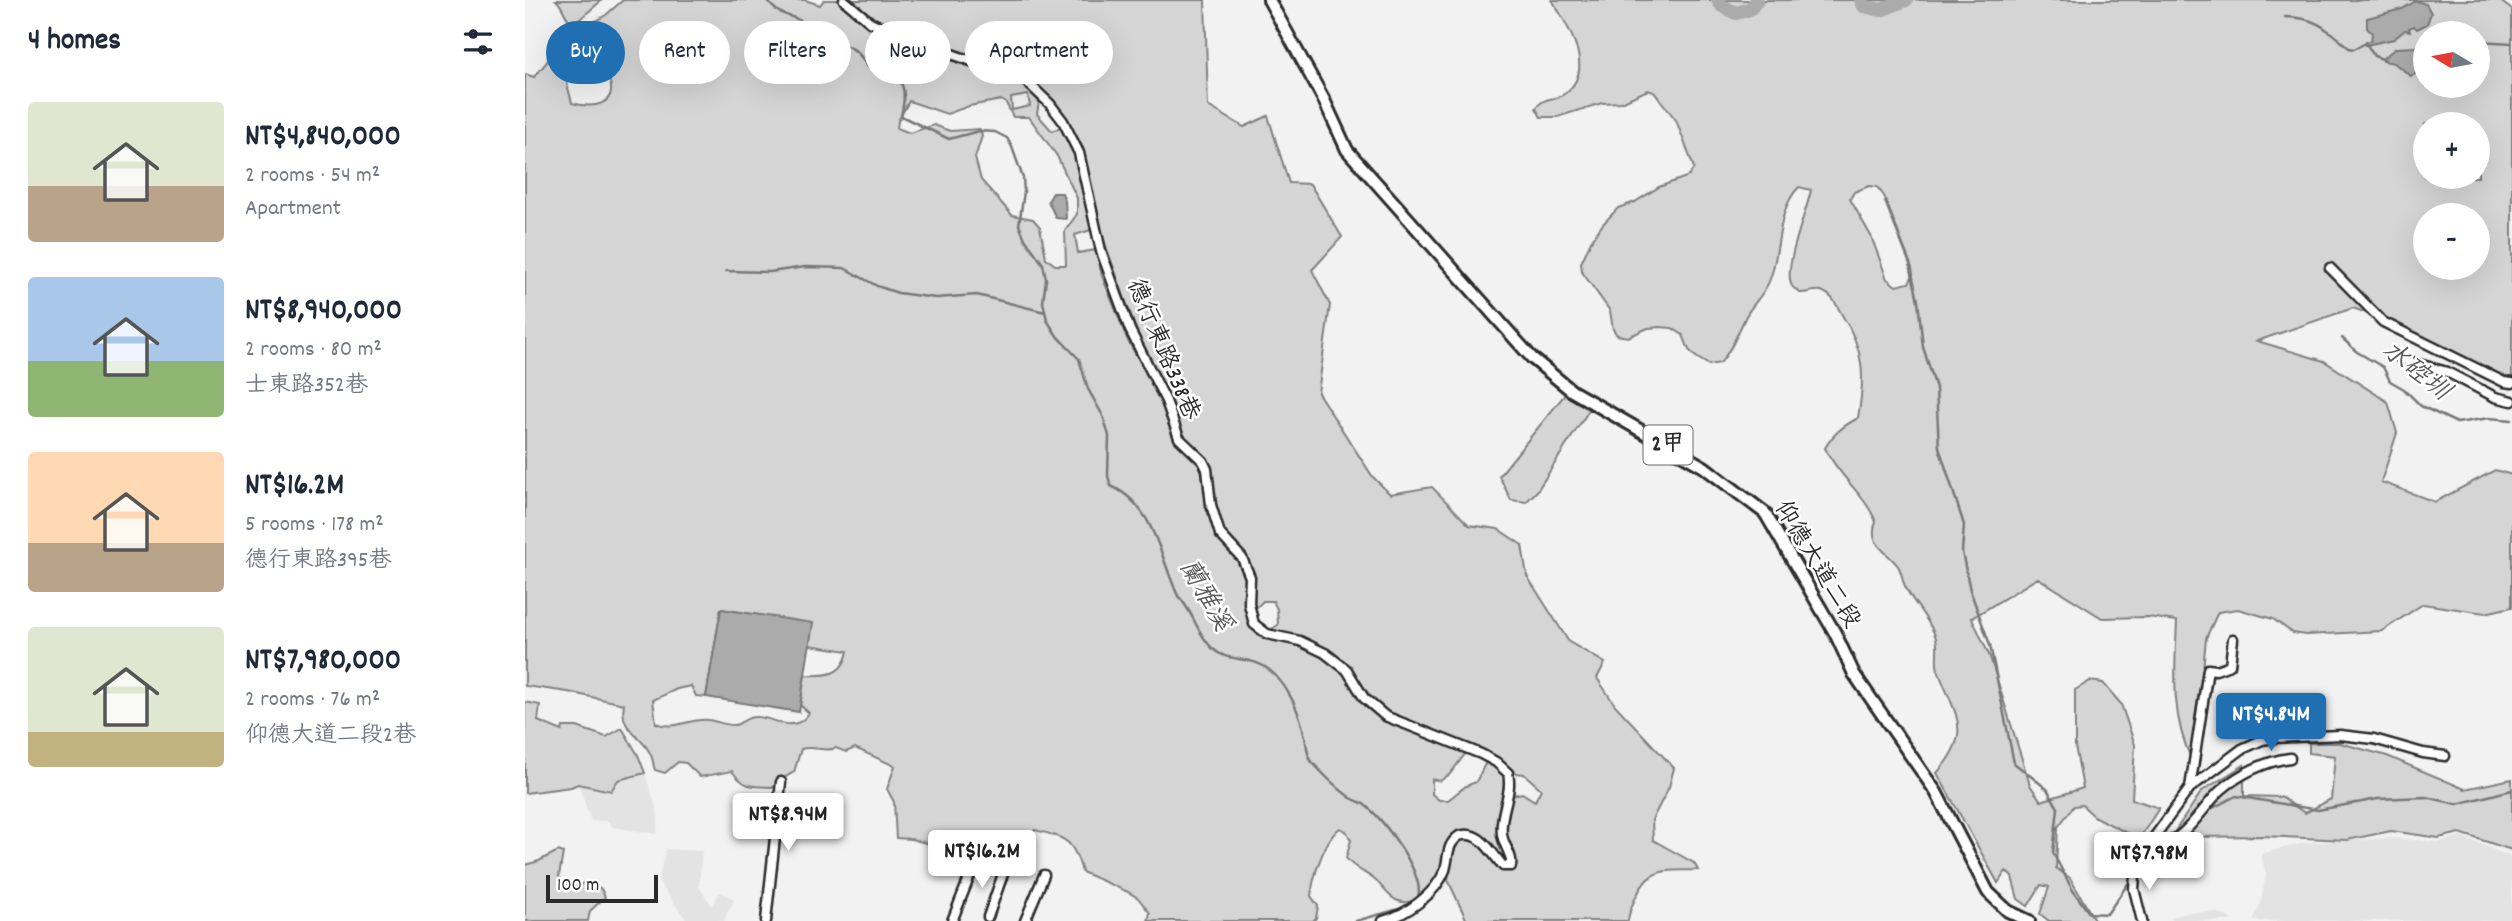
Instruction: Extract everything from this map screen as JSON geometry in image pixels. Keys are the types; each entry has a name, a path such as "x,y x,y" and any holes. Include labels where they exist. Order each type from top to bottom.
{"main road":[{"name":"仰德大道二段","path":"1269,0 1324,100 1347,150 1532,358 1572,391 1704,467 1765,513 1835,633 1854,674 1936,792 1988,892 2008,911 2029,921"}],"street":[{"name":"德行東路338巷","path":"844,0 870,22 894,33 1020,79 1039,93 1063,121 1079,153 1101,251 1130,330 1166,401 1179,438 1203,461 1207,469 1211,505 1220,534 1242,558 1250,577 1249,604 1254,624 1267,634 1300,641 1325,653 1347,670 1364,698 1385,716 1481,754 1508,773 1509,786 1501,830 1511,857 1511,866 1503,866 1474,836 1458,836 1451,843 1446,867 1434,886 1415,907 1393,919 1383,921"},
{"path":"2330,268 2383,322 2504,382 2512,383"},
{"path":"2401,359 2447,372 2495,397 2512,401"},
{"path":"2190,788 2208,669 2216,670 2229,665 2233,639"},
{"path":"2142,921 2134,889 2136,862 2190,788 2242,749 2274,737 2331,735 2392,743 2423,753 2445,756"},
{"path":"2152,843 2170,844 2218,793 2239,777 2277,760 2290,758"},
{"path":"766,921 781,782"},
{"path":"988,917 1004,872"},
{"path":"952,921 971,873"},
{"path":"1025,921 1044,875"}],"shaded area":[{"path":"556,0 602,0 574,21 566,17"},
{"path":"623,0 805,0 820,5 824,0 840,0 865,22 865,84 951,84 951,60 965,65 965,84 1021,84 1033,92 1039,102 1037,114 1052,131 1061,127 1076,152 1091,230 1075,235 1078,253 1096,250 1102,276 1128,341 1150,378 1177,440 1200,463 1218,537 1239,558 1247,577 1249,624 1257,634 1266,638 1314,649 1324,656 1348,676 1366,707 1380,718 1462,751 1465,754 1450,774 1440,781 1432,779 1432,794 1439,800 1448,800 1476,782 1486,762 1496,767 1505,779 1500,817 1510,861 1508,865 1481,838 1469,832 1462,832 1444,866 1427,890 1417,899 1407,902 1396,900 1346,858 1351,840 1346,831 1340,828 1324,850 1314,879 1311,896 1318,906 1313,921 1148,921 1150,913 1138,898 1082,872 1071,846 1054,835 1035,830 1032,834 1014,834 1005,865 975,862 960,852 911,839 896,838 894,802 887,789 895,766 855,748 846,752 836,748 801,749 794,772 777,782 775,787 746,784 732,771 700,777 686,763 678,762 665,773 655,770 651,755 628,726 623,713 624,704 525,686 525,74 534,77 546,63 546,84 567,84 572,103 589,106 608,98 610,84 625,84 625,21 596,21","holes":["1028,95 1030,106 1012,110 1011,98","1001,100 1006,103 1013,117 1029,117 1057,156 1077,198 1077,214 1065,231 1066,265 1055,265 1046,258 1040,227 1033,219 1012,215 981,180 975,158 982,136 980,129 950,131 934,125 910,133 897,128 909,101 947,114 969,106","721,609 812,624 809,645 848,651 842,665 833,673 805,675 800,705 809,713 797,723 787,724 755,717 735,725 708,720 669,726 656,723 653,700 691,686 696,696 706,697"]},
{"path":"852,0 1205,0 1208,106 1244,127 1268,116 1289,183 1310,184 1342,237 1312,270 1330,305 1318,393 1373,477 1390,494 1432,487 1469,525 1498,529 1522,545 1527,576 1569,642 1605,663 1597,678 1615,705 1674,768 1669,787 1652,820 1653,840 1694,863 1698,870 1668,871 1652,876 1636,896 1628,921 1467,921 1448,880 1451,847 1462,838 1476,840 1508,869 1506,823 1512,795 1522,793 1535,801 1541,789 1524,774 1516,773 1473,747 1384,710 1372,699 1354,673 1323,648 1300,638 1271,632 1270,630 1278,625 1277,609 1273,601 1263,601 1253,608 1254,579 1222,532 1206,460 1186,439 1141,343 1098,224 1083,148 1048,96 1035,84 1113,84 1113,21 965,21 965,55 951,50 951,21 881,21"},
{"path":"1552,0 2499,0 2512,10 2512,381 2385,320 2353,308 2257,341 2324,361 2388,402 2397,433 2381,482 2435,502 2495,470 2512,475 2512,607 2485,613 2423,604 2382,631 2306,635 2293,633 2273,619 2238,609 2218,612 2206,638 2192,760 2180,727 2175,692 2177,621 2148,617 2102,618 2038,578 1972,618 1990,657 2030,785 2041,801 2083,788 2075,746 2075,690 2090,681 2103,683 2121,704 2135,745 2132,799 2159,808 2139,839 2095,817 2082,805 2074,806 2058,827 2056,868 2070,878 2095,921 2049,921 2040,914 2049,887 2041,885 2028,906 2018,899 2012,877 2006,871 1998,883 1937,773 1955,745 1958,722 1938,670 1936,638 1930,624 1908,593 1898,566 1876,542 1876,522 1871,512 1825,448 1839,431 1858,418 1862,377 1855,340 1834,301 1821,291 1800,293 1792,287 1790,267 1811,190 1799,187 1786,207 1768,284 1749,311 1720,363 1709,365 1696,357 1689,350 1683,335 1672,328 1648,328 1628,337 1617,335 1613,329 1610,311 1582,272 1581,263 1591,241 1618,208 1635,202 1659,187 1689,176 1694,168 1676,120 1654,92 1648,90 1621,102 1602,103 1557,117 1541,117 1536,108 1539,104 1564,94 1574,84 1579,73 1579,60 1571,34","holes":["1869,186 1877,187 1884,196 1912,268 1913,275 1909,283 1896,286 1887,279 1871,236 1850,199 1854,192"]},
{"path":"2416,1 2426,4 2431,13 2428,21 2413,21 2410,31 2405,30 2394,39 2366,45 2366,41 2371,41 2372,33 2367,28 2367,18 2402,9"},
{"path":"2413,47 2413,75 2394,63 2383,61 2383,58 2396,48"},
{"path":"1053,193 1062,193 1066,219 1056,218 1048,201"},
{"path":"1566,393 1589,410 1537,491 1526,502 1511,500 1499,476"},
{"path":"721,609 813,623 799,712 706,697"},
{"path":"525,702 540,705 538,721 562,731 563,727 577,727 606,737 622,728 645,773 618,780 611,791 578,784 525,793"},
{"path":"2309,743 2340,743 2387,756 2465,789 2512,779 2512,850 2460,833 2439,838 2391,831 2347,840 2262,836 2198,837 2165,846 2202,791 2244,765 2244,796 2281,797 2305,813 2331,799 2335,756 2309,753"},
{"path":"645,773 658,814 657,834 612,827 608,821 591,821 578,784 611,790 618,780"},
{"path":"2460,836 2512,857 2512,921 2253,921 2261,902 2266,874 2261,854 2303,843 2391,838 2441,842"},
{"path":"666,849 702,851 699,887 712,906 720,892 734,899 724,921 689,921 682,914 658,881"},
{"path":"558,851 563,853 559,876 561,882 568,885 593,883 601,889 605,897 590,911 588,921 525,921 525,865"},
{"path":"2191,912 2215,912 2232,921 2172,921 2171,917"}],"waterway":[{"name":"蘭雅溪","path":"767,0 781,13 808,25 824,45 839,44 850,47 867,66 887,73 899,81 904,94 901,116 949,139 979,131 995,132 1007,138 1023,178 1024,192 1019,225 1025,239 1043,264 1046,279 1043,302 1047,320 1057,336 1079,359 1088,389 1103,416 1109,436 1108,476 1111,486 1137,506 1146,519 1178,596 1207,643 1227,657 1258,663 1281,682 1298,712 1310,760 1341,790 1374,813 1393,836 1416,878 1419,890 1417,900"},
{"path":"1718,0 1722,6 1736,13 1750,9 1757,0"},
{"path":"1861,0 1864,6 1881,10 1906,0"},
{"path":"2285,17 2313,22 2349,48 2354,49 2366,43 2374,56 2385,60"},
{"path":"2490,42 2512,43"},
{"path":"1885,201 1910,264 1918,301 1923,347 1936,388 1939,447 1964,525 1962,552 1970,590 1990,645 2014,763 2047,789 2058,808 2053,853 2072,889 2089,913 2107,914 2132,878"},
{"name":"蘭雅溪","path":"726,271 770,272 805,267 844,268 877,286 898,293 936,298 977,295 1045,312"},
{"name":"水硿圳","path":"2342,338 2357,352 2383,367 2390,381 2404,389 2421,406 2457,423 2489,418 2512,420"},
{"path":"2205,812 2236,796 2318,810 2378,799 2426,797 2457,804 2512,790"},
{"path":"2139,870 2152,853 2175,845 2179,840"},
{"name":"蘭雅溪","path":"1356,921 1406,907"}]}
